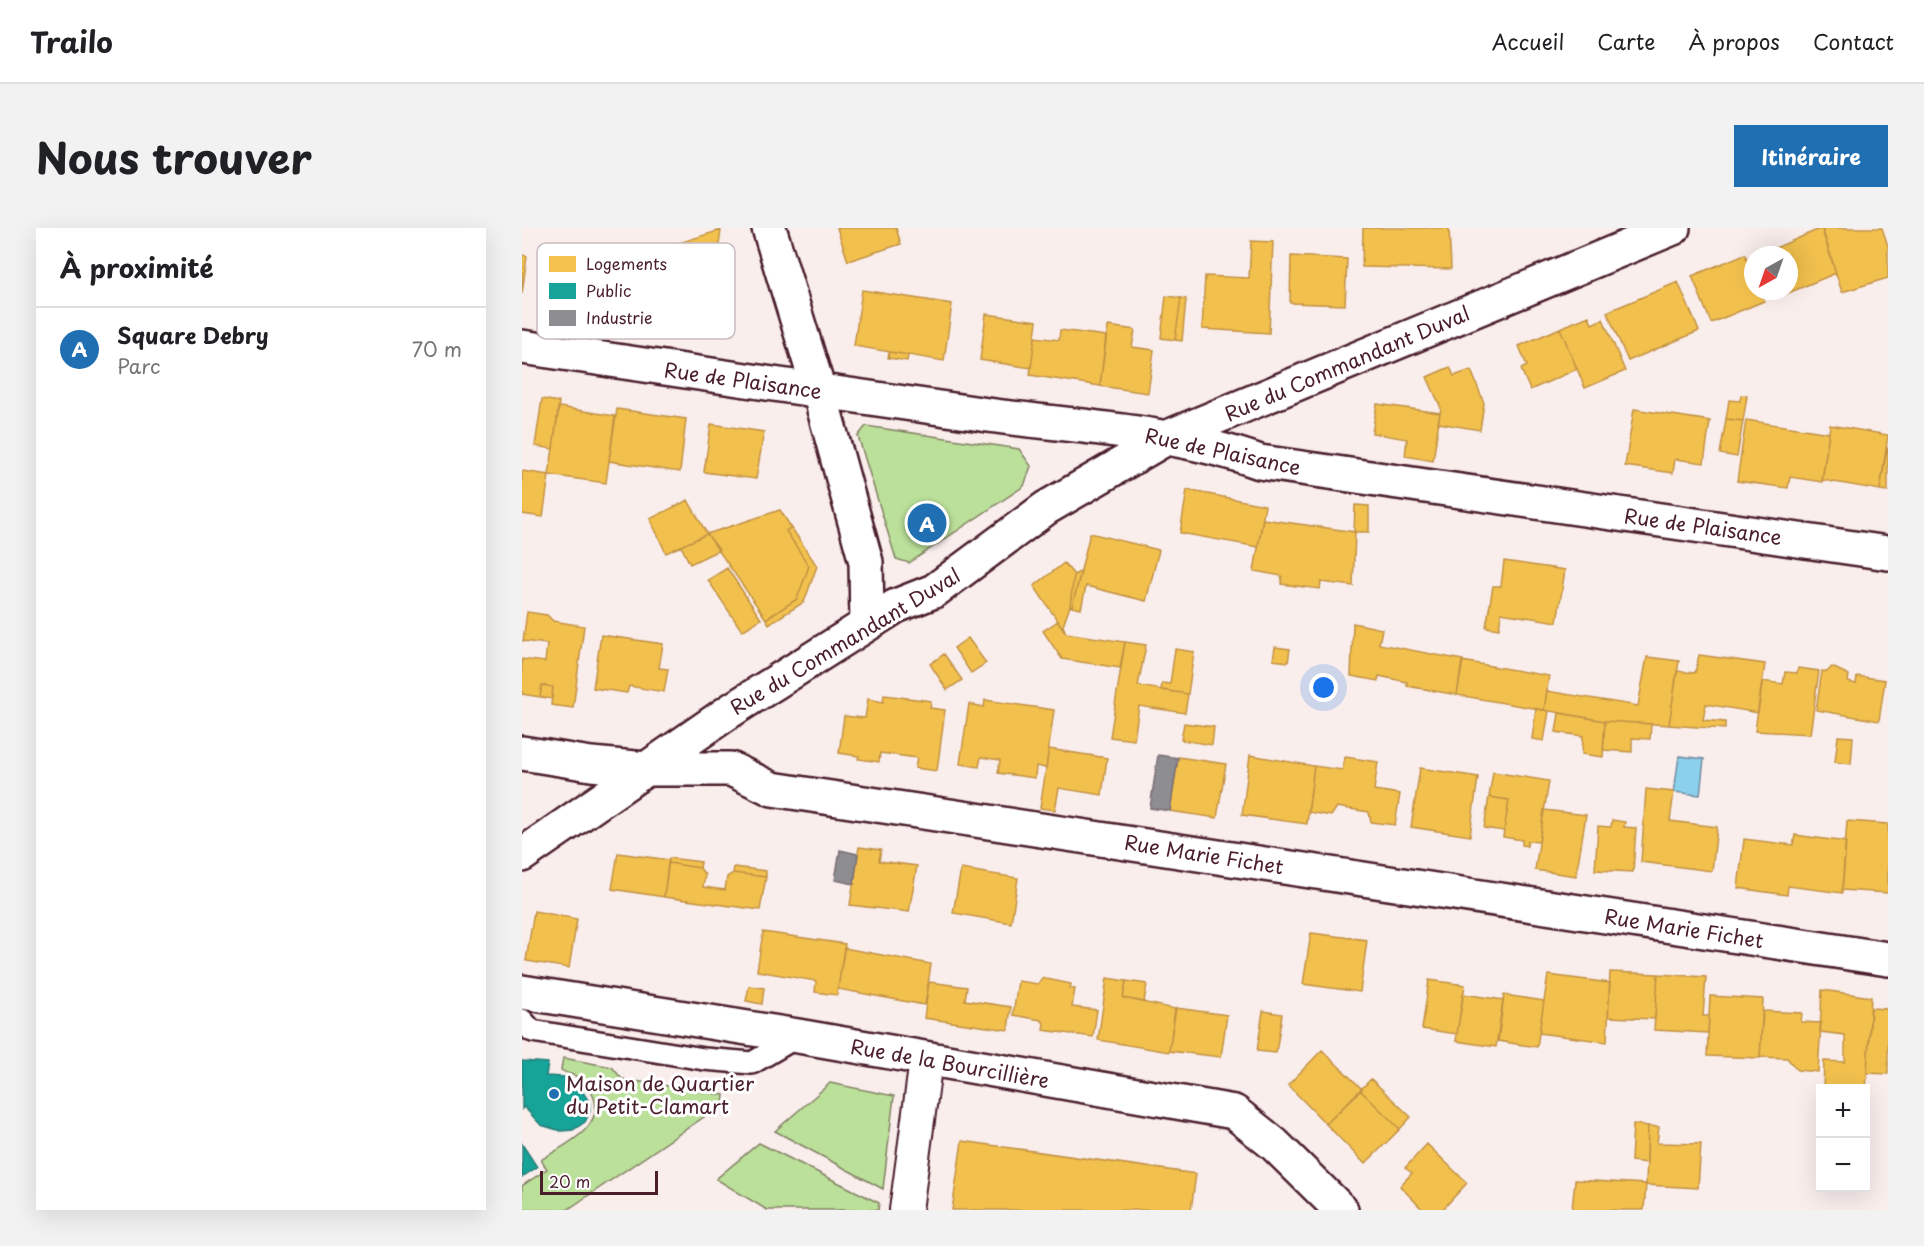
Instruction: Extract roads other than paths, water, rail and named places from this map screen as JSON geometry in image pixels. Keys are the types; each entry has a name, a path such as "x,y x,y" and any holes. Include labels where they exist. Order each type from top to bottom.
{"street":[{"path":"769,228 819,391 866,562 867,624"},
{"name":"Rue du Commandant Duval","path":"522,855 730,711 896,606 934,591 1046,508 1168,437 1672,228"},
{"name":"Rue de Plaisance","path":"522,347 819,391 1168,437 1229,451 1260,462 1888,552"},
{"name":"Rue Marie Fichet","path":"522,753 591,764 646,769 731,769 772,789 1888,959"},
{"name":"Rue de la Bourcillière","path":"522,992 798,1036 1234,1112 1274,1144 1341,1210"},
{"path":"906,1210 926,1060"}],"lane":[{"path":"522,1020 532,1031 704,1059 752,1063 798,1036"}],"water":[{"path":"1679,756 1704,759 1700,795 1674,792"}],"place":[{"name":"Square Debry","path":"927,523"},
{"name":"Maison de Quartier du Petit-Clamart","path":"554,1094"}]}
